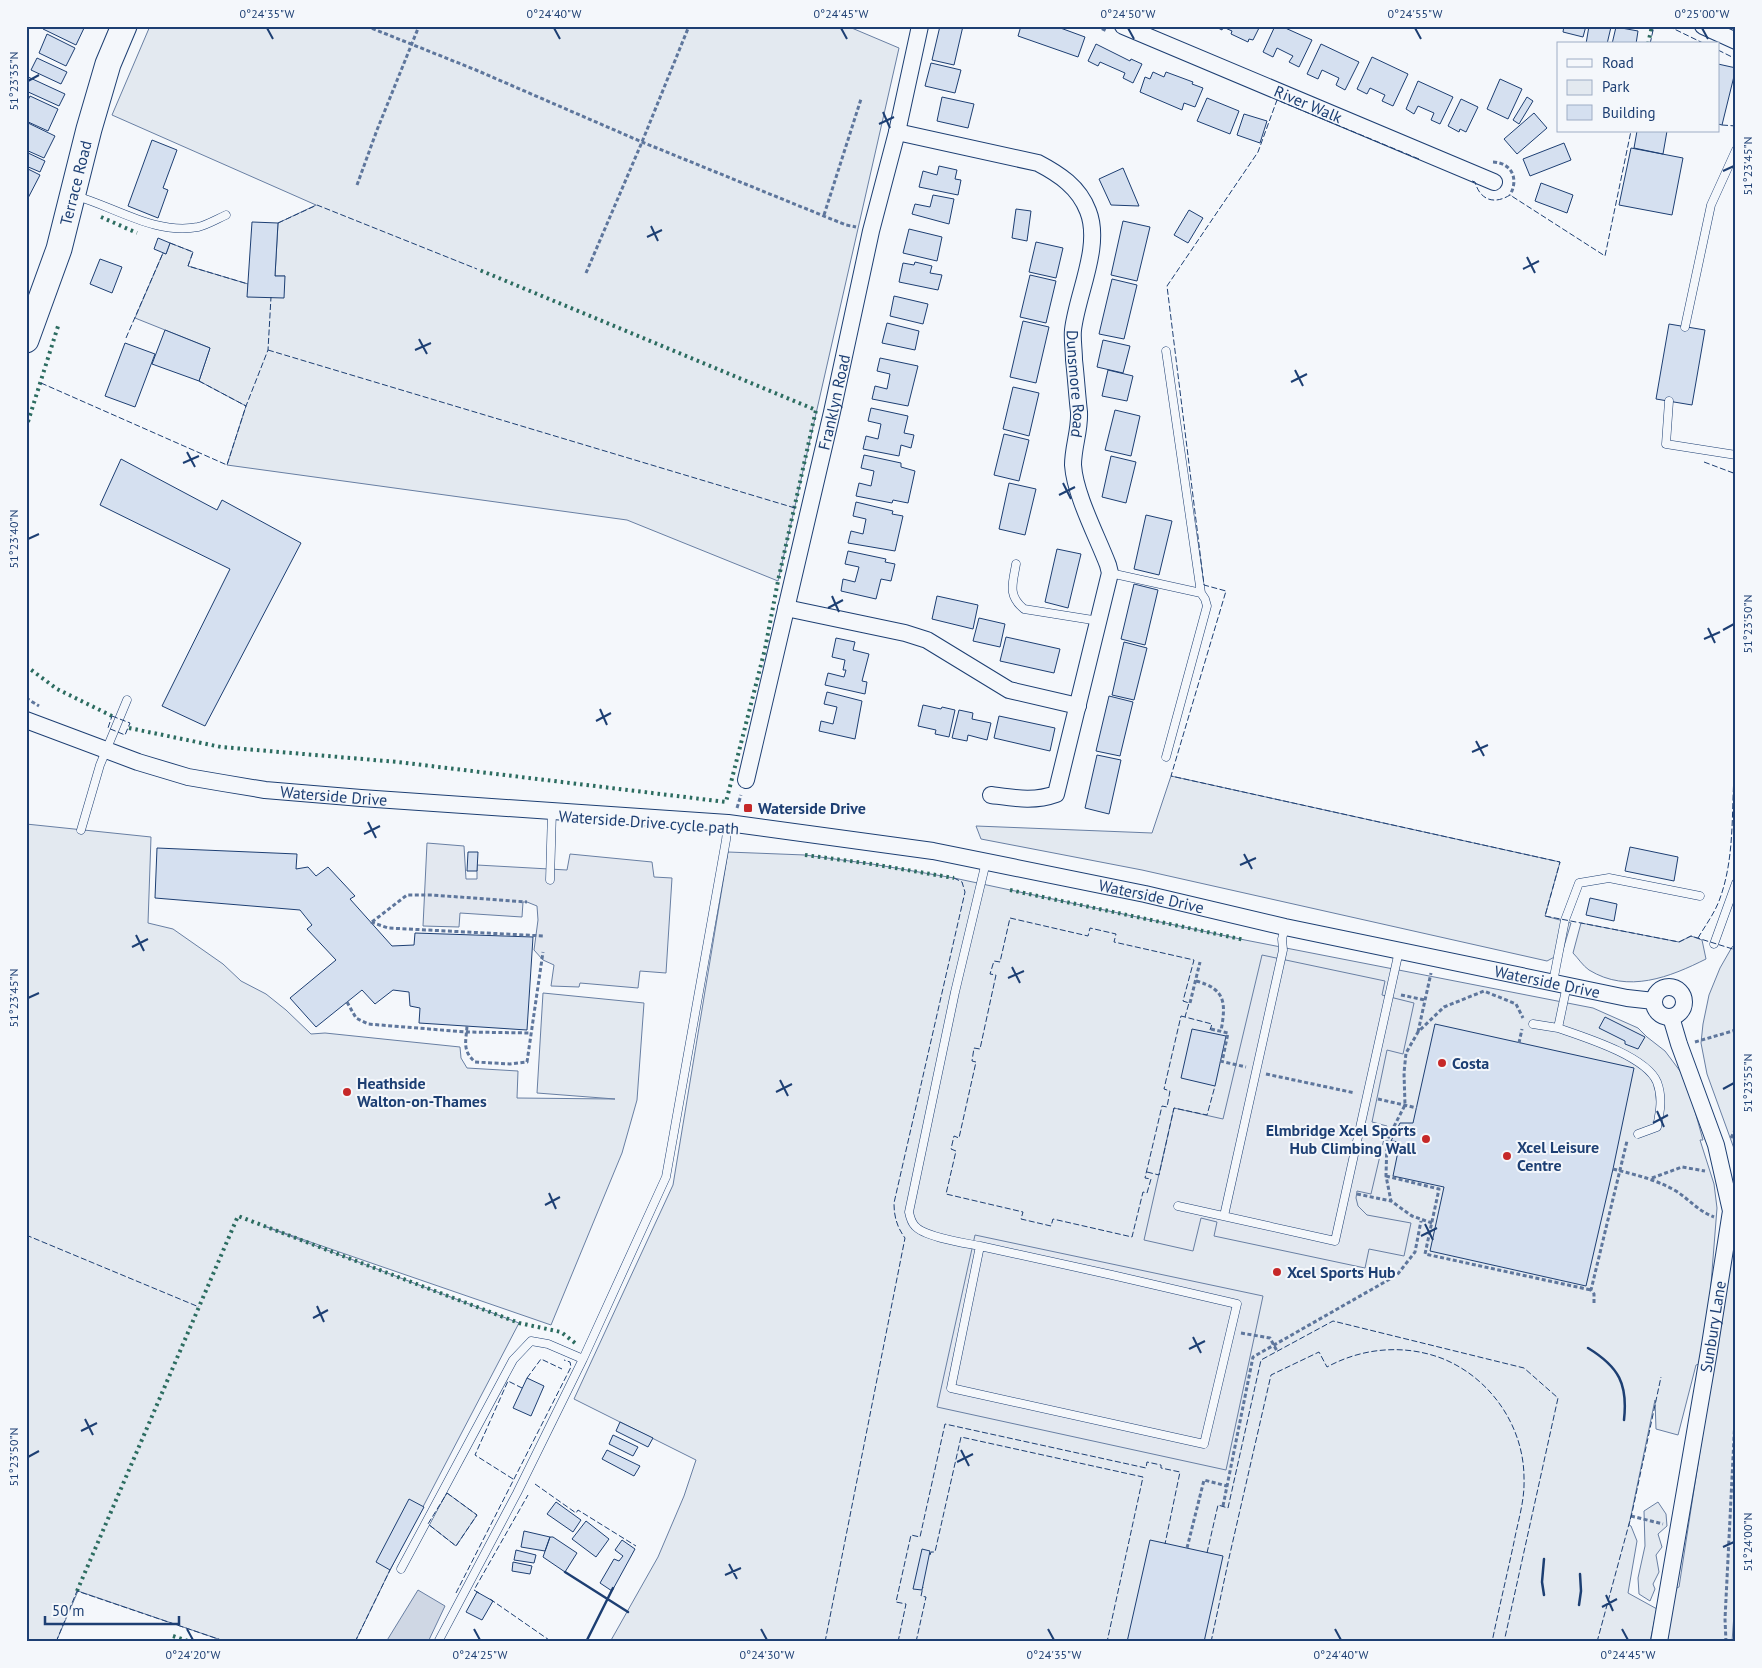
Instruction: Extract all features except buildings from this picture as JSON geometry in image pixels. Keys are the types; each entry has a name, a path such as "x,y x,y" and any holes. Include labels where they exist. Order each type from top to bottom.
{"main road":[{"name":"Terrace Road","path":"26,340 59,250 108,64 124,26"}],"street":[{"name":"Franklyn Road","path":"746,780 832,412 871,231 897,132 920,26"},
{"name":"River Walk","path":"1123,26 1494,182"},
{"path":"1703,26 1721,30 1736,40"},
{"name":"Dunsmore Road","path":"897,132 1038,163 1059,173 1077,192 1089,212 1092,235 1090,258 1072,332 1079,423 1073,465 1082,499 1110,573"},
{"path":"991,795 1027,800 1045,798 1056,794 1110,573"},
{"path":"786,608 905,633 927,640 1009,690 1078,706"},
{"name":"Waterside Drive","path":"26,720 107,752 188,776 265,790 728,823 923,850 1144,894 1284,927 1626,998 1654,1001"},
{"path":"1666,987 1676,988 1681,993 1685,1003 1677,1016 1671,1017 1661,1014 1654,1001 1658,993 1666,987"},
{"name":"Sunbury Lane","path":"1659,1642 1731,1211 1716,1145 1671,1017"}],"lane":[{"path":"1685,327 1711,205 1736,150"},
{"path":"73,195 142,221 172,228 198,227 226,215"},
{"path":"1166,352 1201,593 1205,599 1206,606 1166,757"},
{"path":"1669,401 1666,444 1736,455"},
{"path":"1016,564 1012,592 1017,602 1024,608 1098,621"},
{"path":"1110,573 1201,593"},
{"path":"81,830 100,765 127,700"},
{"path":"550,880 552,811"},
{"path":"438,1642 517,1492 583,1359 666,1177 728,823"},
{"path":"980,1246 951,1388 1204,1444 1237,1304 926,1233 920,1230 911,1220 908,1212 953,1001 986,862"},
{"path":"1558,1028 1565,920 1579,883 1609,878 1700,896"},
{"path":"1714,944 1736,883"},
{"path":"1224,1216 1283,950 1284,927"},
{"path":"1178,1206 1336,1241 1400,951"},
{"path":"1533,1024 1558,1028 1599,1042 1622,1053 1650,1071 1657,1081 1660,1094 1661,1104 1657,1128 1638,1134"},
{"path":"401,1569 513,1360 532,1341 548,1344 583,1359"}],"path":[{"path":"366,26 846,225 871,231"},
{"path":"357,185 419,26"},
{"path":"586,273 689,26"},
{"path":"824,215 861,99"},
{"path":"527,902 407,895 371,922 388,928 544,936"},
{"path":"467,1026 465,1049 475,1062 510,1064 527,1062 543,952"},
{"path":"1190,1003 1200,962"},
{"path":"1418,1032 1431,972"},
{"path":"1196,981 1209,984 1215,988 1223,1000 1224,1018 1221,1031"},
{"path":"1391,1201 1386,1176 1387,1140 1405,1106 1404,1073 1406,1053 1418,1032 1444,1007 1484,991 1516,1004 1522,1014 1523,1022 1519,1043"},
{"path":"1390,993 1425,1000"},
{"path":"347,1002 356,1018 368,1024 466,1032 531,1033"},
{"path":"1211,1029 1228,1033 1221,1062 1265,1074 1417,1108"},
{"path":"1694,1042 1736,1030"},
{"path":"1594,1303 1594,1294 1591,1290 1629,1132 1638,1134"},
{"path":"1652,1178 1682,1167 1700,1170 1724,1178"},
{"path":"1614,1170 1652,1178 1688,1199 1703,1212 1729,1222"},
{"path":"1386,1176 1440,1189 1425,1254 1591,1290"},
{"path":"1346,1190 1371,1198 1391,1201 1412,1216 1432,1223"},
{"path":"1223,1506 1253,1357 1397,1275 1415,1252 1421,1220"},
{"path":"1230,1331 1270,1338 1278,1351"},
{"path":"1726,1642 1725,1609 1736,1398"},
{"path":"1188,1548 1204,1480 1227,1486"},
{"path":"1631,1516 1665,1524"}],"green space":[{"path":"150,26 847,26 899,48 778,581 627,520 227,465 246,406 199,381 210,348 135,318 163,253 166,254 170,243 193,252 188,266 248,284 248,297 285,276 275,276 278,223 316,205 112,115"},
{"path":"1171,776 1560,862 1545,916 1571,923 1562,953 1547,961 1142,870 981,839 976,826 1152,833"},
{"path":"26,824 151,837 148,923 173,929 223,964 241,981 266,994 311,1034 325,1033 460,1047 461,1058 467,1068 518,1071 517,1098 615,1099 537,1093 543,993 644,1003 637,1100 622,1153 551,1325 264,1226 519,1323 390,1570 355,1642 227,1642 78,1591 56,1642 26,1642"},
{"name":"Xcel Sports Hub","path":"728,852 805,855 954,878 1245,940 1593,1008 1638,1028 1665,1051 1686,1079 1703,1140 1700,1140 1714,1184 1717,1208 1710,1297 1699,1364 1696,1365 1678,1435 1656,1429 1655,1400 1629,1525 1637,1541 1628,1593 1657,1609 1650,1642 610,1642 658,1557 684,1496 696,1460 574,1399 673,1185"},
{"path":"1581,923 1679,942 1691,936 1702,940 1706,959 1678,972 1649,980 1619,981 1604,977 1589,970 1573,953"},
{"path":"1736,944 1736,1154 1707,1074 1701,1043 1709,995 1720,968 1732,947"},
{"path":"1736,1232 1736,1586 1732,1642 1662,1642 1670,1591 1679,1587 1726,1282"},
{"path":"447,1493 477,1515 456,1546 428,1524"},
{"path":"1658,1502 1666,1514 1667,1526 1658,1534 1662,1547 1656,1555 1659,1572 1653,1584 1655,1589 1650,1601 1639,1594 1638,1578 1645,1546 1644,1511"}],"shaded area":[{"path":"427,843 464,846 466,879 477,879 477,865 567,870 570,854 652,862 654,877 672,878 666,973 640,971 638,988 580,983 579,987 551,986 554,965 543,960 534,950 538,920 537,906 527,902 523,902 522,917 460,913 459,927 423,926"},
{"path":"1262,955 1385,981 1382,995 1414,1003 1403,1054 1387,1050 1372,1122 1387,1126 1371,1194 1357,1191 1356,1198 1358,1206 1367,1215 1411,1223 1404,1256 1369,1249 1365,1268 1214,1236 1217,1222 1201,1218 1193,1251 1144,1240 1174,1108 1223,1119"},
{"path":"975,1235 1263,1296 1226,1470 937,1407"},
{"path":"418,1590 445,1606 428,1642 386,1642"}],"hedge":[{"path":"1648,42 1652,26"},
{"path":"101,217 137,233"},
{"path":"129,728 221,747 398,762 726,802 765,649 816,410 477,269"},
{"path":"26,428 59,323"},
{"path":"26,666 57,689 112,716"},
{"path":"805,855 954,878"},
{"path":"1010,890 1245,940"},
{"path":"77,1591 238,1216 519,1323 561,1332 575,1343"},
{"path":"173,1636 191,1642"}],"fence":[{"path":"1650,42 1654,26"},
{"path":"1668,26 1701,42"},
{"path":"1720,51 1736,59"},
{"path":"1419,159 1277,100 1258,152 1167,286 1204,585 1226,591 1171,776 1560,862 1545,916 1679,942 1691,936 1736,950"},
{"path":"1722,125 1736,126"},
{"path":"1472,181 1475,182 1484,197 1498,200 1510,195 1605,256 1631,132"},
{"path":"278,223 317,205 477,269"},
{"path":"170,243 193,252 188,266 248,284"},
{"path":"126,338 163,253"},
{"path":"41,383 227,465 246,406 268,350 271,297"},
{"path":"268,350 795,508"},
{"path":"199,381 246,406"},
{"path":"1704,462 1736,474"},
{"path":"112,716 130,723 125,735 108,728 112,716"},
{"path":"1698,938 1719,901 1725,883 1731,846 1736,752"},
{"path":"825,1642 905,1238 896,1222 894,1203 965,892 962,882 954,878"},
{"path":"1185,1017 1181,1016 1164,1089 1170,1091 1167,1107 1162,1106 1145,1178 1151,1179 1147,1193 1143,1192 1132,1237 1053,1219 1051,1226 1021,1219 1023,1212 946,1194 956,1151 951,1149 954,1136 959,1138 976,1062 972,1061 974,1048 980,1049 996,975 990,974 994,961 1000,962 1010,918 1088,936 1090,928 1116,934 1114,942 1194,960 1183,1001 1189,1003 1185,1017 1212,1024 1210,1030"},
{"path":"1147,1172 1159,1175 1174,1108 1207,1115 1215,1086"},
{"path":"26,1235 199,1307"},
{"path":"1207,1553 1218,1505 1228,1508 1261,1360 1333,1321 1524,1368 1558,1398 1504,1642"},
{"path":"1211,1642 1271,1375 1319,1352 1327,1367 1354,1356 1383,1350 1412,1351 1427,1354 1459,1366 1475,1377 1501,1406 1511,1422 1518,1440 1524,1478 1523,1494 1492,1642"},
{"path":"527,1378 541,1359 562,1369"},
{"path":"456,1593 571,1367 570,1362 564,1360"},
{"path":"1597,1642 1632,1513 1661,1377"},
{"path":"513,1479 475,1455 508,1381 522,1388"},
{"path":"898,1642 906,1604 896,1602 911,1535 920,1537 945,1424 1146,1468 1147,1462 1161,1465 1161,1468 1180,1472 1165,1544"},
{"path":"930,1555 931,1552 935,1552 961,1437 1143,1477 1107,1642"},
{"path":"535,1484 576,1513 578,1510 636,1546"},
{"path":"447,1493 477,1515 456,1546 428,1524 447,1493"},
{"path":"479,1593 474,1590 528,1495"},
{"path":"355,1642 390,1570"},
{"path":"916,1642 926,1597 921,1596 923,1587"},
{"path":"56,1642 77,1591 227,1642"},
{"path":"490,1599 552,1642"}],"wall":[{"path":"1588,1348 1607,1362 1619,1378 1623,1386 1624,1420"},
{"path":"1544,1559 1542,1582 1544,1595"},
{"path":"565,1572 628,1612"},
{"path":"1579,1605 1581,1591 1580,1574"},
{"path":"586,1642 613,1588"}],"place":[{"name":"Waterside Drive","path":"748,808"},
{"name":"Costa","path":"1442,1063"},
{"name":"Heathside Walton-on-Thames","path":"347,1092"},
{"name":"Elmbridge Xcel Sports Hub Climbing Wall","path":"1426,1139"},
{"name":"Xcel Leisure Centre","path":"1507,1156"},
{"name":"Xcel Sports Hub","path":"1277,1272"}]}
